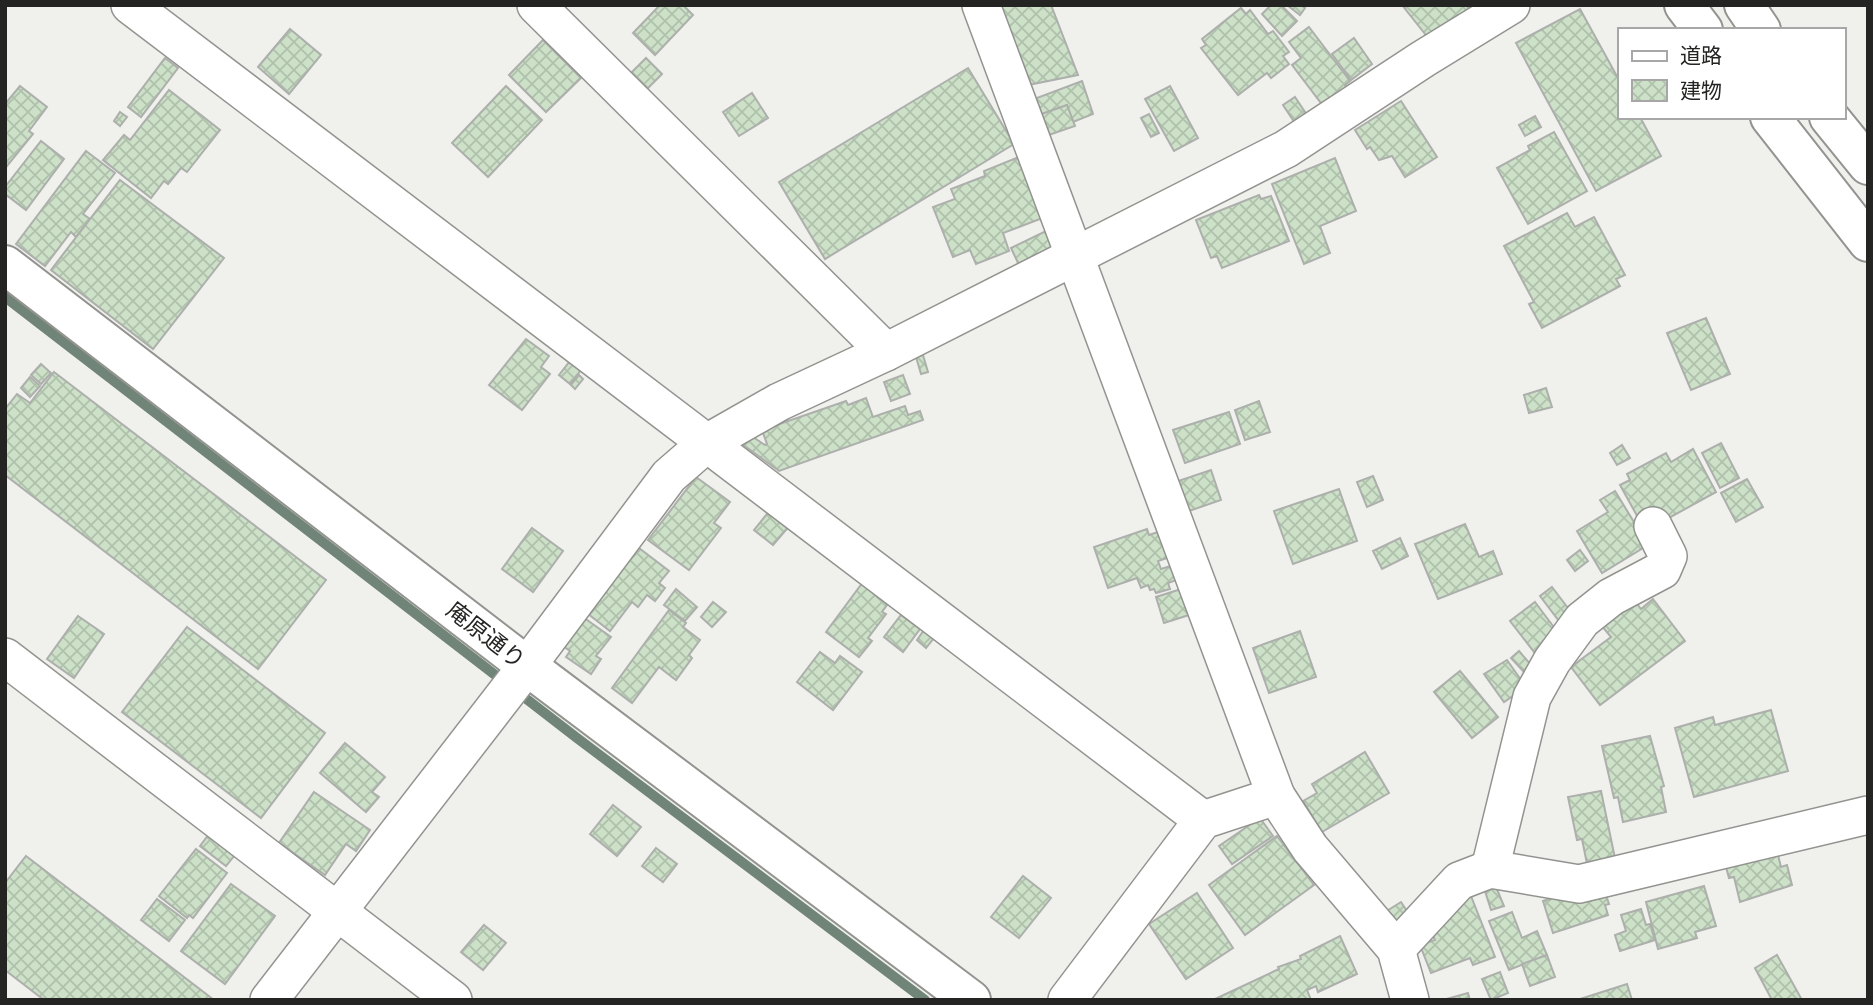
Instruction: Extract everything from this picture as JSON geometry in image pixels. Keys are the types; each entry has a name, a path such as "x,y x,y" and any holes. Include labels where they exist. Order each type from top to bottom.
{"street":[{"path":"130,5 1203,820"},
{"path":"536,5 886,352"},
{"path":"981,5 1276,796 1310,848 1396,949 1410,1000"},
{"path":"269,1000 527,666 669,476 707,443 779,402 886,352 1286,149 1511,5"},
{"path":"1684,5 1701,28"},
{"path":"1744,5 1760,28"},
{"path":"1772,119 1868,242"},
{"path":"1831,119 1868,165"},
{"name":"庵原通り","path":"5,265 527,666 971,1000"},
{"path":"1490,869 1532,697 1552,661 1582,620 1611,597 1662,570 1668,556 1653,526"},
{"path":"5,657 453,1000"},
{"path":"1067,1000 1203,820 1276,796"},
{"path":"1396,949 1459,881 1490,869 1579,884 1868,815"}],"building":[{"path":"660,5 683,5 693,15 655,55 633,33"},
{"path":"998,5 1051,5 1078,75 1028,85"},
{"path":"1271,5 1281,5 1297,21 1282,36 1262,14"},
{"path":"1287,5 1301,5 1305,8 1300,15"},
{"path":"1402,5 1466,5 1470,10 1429,39"},
{"path":"1241,8 1246,14 1250,10 1268,34 1273,31 1289,52 1283,56 1289,64 1271,78 1267,73 1238,95 1201,48 1206,45 1202,39"},
{"path":"1580,9 1618,78 1618,119 1641,119 1661,156 1596,191 1516,43"},
{"path":"1309,27 1350,81 1345,85 1349,89 1324,107 1292,65 1301,58 1289,42"},
{"path":"290,29 321,55 289,94 258,67"},
{"path":"1354,38 1372,64 1351,80 1332,54"},
{"path":"543,40 581,78 546,112 509,75"},
{"path":"165,58 178,68 141,117 128,107"},
{"path":"646,58 662,74 646,90 630,74"},
{"path":"968,68 1014,144 825,259 779,182"},
{"path":"1082,81 1093,114 1073,122 1067,105 1039,115 1034,99"},
{"path":"20,86 47,107 29,131 33,134 7,166 5,104"},
{"path":"506,86 542,120 488,177 452,143"},
{"path":"1170,86 1198,138 1174,151 1145,99"},
{"path":"169,90 220,130 187,172 181,168 168,184 164,181 151,198 103,160 124,135 130,140"},
{"path":"752,93 768,118 739,136 723,112"},
{"path":"1295,97 1307,115 1295,123 1283,105"},
{"path":"1401,101 1437,157 1405,177 1392,156 1379,160 1370,147 1367,149 1355,130"},
{"path":"1067,105 1075,126 1046,136 1039,115"},
{"path":"120,112 127,117 120,126 114,121"},
{"path":"1149,114 1159,133 1151,137 1141,118"},
{"path":"1535,116 1541,127 1525,136 1519,125"},
{"path":"1554,132 1587,191 1528,224 1497,168 1530,150 1528,146"},
{"path":"41,141 64,159 26,210 5,194 5,187"},
{"path":"86,151 115,173 83,214 90,219 76,237 71,232 45,266 16,244"},
{"path":"1024,155 1048,216 1003,233 1009,251 976,264 970,250 953,257 933,207 955,199 951,189 985,176 984,171"},
{"path":"1335,158 1356,211 1320,226 1330,253 1304,264 1272,184"},
{"path":"120,180 224,258 153,349 51,270"},
{"path":"1259,195 1261,199 1271,196 1289,241 1222,268 1217,256 1211,258 1196,220"},
{"path":"1567,213 1575,227 1594,217 1625,275 1616,279 1620,286 1542,328 1529,304 1534,302 1504,246"},
{"path":"1050,229 1058,247 1019,265 1011,248"},
{"path":"1706,318 1730,374 1691,390 1667,333"},
{"path":"526,339 549,356 541,367 550,374 522,410 489,385"},
{"path":"923,355 928,372 921,374 916,357"},
{"path":"570,361 581,370 570,384 559,375"},
{"path":"41,364 51,373 41,384 31,375"},
{"path":"54,372 326,580 258,669 5,475 5,409 17,394 30,403"},
{"path":"579,375 583,379 575,389 571,385"},
{"path":"903,375 910,394 891,401 884,382"},
{"path":"30,377 40,386 30,397 21,388"},
{"path":"1546,388 1552,407 1529,413 1524,395"},
{"path":"866,398 873,417 905,406 908,415 920,411 923,420 779,471 742,444 750,435 765,445 767,444 762,430 846,401 848,405"},
{"path":"1259,401 1270,432 1245,440 1235,410"},
{"path":"1229,412 1240,444 1185,463 1173,430"},
{"path":"1721,443 1739,478 1720,488 1702,453"},
{"path":"1622,445 1630,458 1617,465 1610,453"},
{"path":"1693,449 1716,492 1667,519 1641,523 1620,485 1630,480 1627,474 1666,453 1671,462"},
{"path":"1211,470 1221,500 1189,511 1178,481"},
{"path":"1373,476 1383,500 1367,507 1357,482"},
{"path":"696,477 730,502 714,523 721,528 689,570 648,540"},
{"path":"1747,479 1763,507 1736,522 1721,493"},
{"path":"1339,489 1357,541 1293,564 1274,511"},
{"path":"1615,491 1648,545 1602,573 1577,531 1608,512 1600,500"},
{"path":"771,509 790,525 773,545 754,530"},
{"path":"1465,524 1479,557 1493,551 1502,574 1438,599 1415,544"},
{"path":"532,528 563,551 533,592 502,569"},
{"path":"1147,529 1149,535 1164,530 1173,556 1158,561 1161,569 1177,564 1182,578 1168,583 1170,589 1156,593 1154,589 1150,590 1148,585 1141,588 1137,578 1108,588 1094,547"},
{"path":"1400,538 1408,556 1382,569 1373,551"},
{"path":"639,548 669,571 659,583 665,588 655,601 647,595 638,607 632,602 610,631 583,610 609,587"},
{"path":"1580,550 1588,561 1575,571 1567,560"},
{"path":"866,578 892,598 882,612 886,614 868,638 872,641 859,657 826,632"},
{"path":"1552,587 1574,616 1562,625 1540,596"},
{"path":"676,589 697,607 685,621 664,605"},
{"path":"1181,589 1189,615 1164,623 1156,597"},
{"path":"1653,599 1685,641 1600,705 1571,667 1611,637 1601,625 1634,600 1641,609"},
{"path":"713,602 726,612 712,627 701,617"},
{"path":"1535,602 1562,638 1538,657 1510,621"},
{"path":"669,610 686,623 683,627 700,640 689,655 692,658 676,680 659,667 632,703 612,688"},
{"path":"580,615 611,637 596,656 601,659 591,674 566,657 570,651 560,644"},
{"path":"901,615 920,629 903,652 884,637"},
{"path":"78,616 104,634 74,678 47,659"},
{"path":"187,627 325,733 261,818 122,712"},
{"path":"924,630 934,638 926,648 917,640"},
{"path":"1300,631 1316,677 1269,693 1253,648"},
{"path":"1519,651 1531,665 1523,671 1511,658"},
{"path":"820,652 835,663 840,656 862,672 833,710 797,682"},
{"path":"1507,660 1526,687 1504,702 1484,674"},
{"path":"1460,671 1498,717 1472,738 1434,692"},
{"path":"1771,710 1788,771 1694,797 1675,728 1713,717 1715,725"},
{"path":"1650,736 1664,786 1661,787 1666,812 1623,822 1618,797 1614,798 1602,746"},
{"path":"345,743 385,777 372,792 379,797 366,812 320,773"},
{"path":"1365,752 1389,793 1322,832 1303,801 1317,793 1312,784"},
{"path":"1601,791 1617,868 1589,874 1582,839 1577,840 1568,797"},
{"path":"314,792 370,830 356,851 346,844 325,875 279,843"},
{"path":"613,805 641,827 617,856 590,834"},
{"path":"1260,818 1273,836 1232,864 1219,846"},
{"path":"212,830 238,851 226,866 200,846"},
{"path":"1277,836 1314,885 1245,935 1209,885"},
{"path":"1775,843 1781,867 1787,865 1792,885 1740,902 1734,877 1729,878 1723,856"},
{"path":"656,848 677,864 663,882 642,866"},
{"path":"196,849 227,873 193,918 189,915 187,918 159,896"},
{"path":"26,856 214,1000 44,1000 5,970 5,883"},
{"path":"1023,876 1051,898 1019,938 991,917"},
{"path":"1602,883 1609,904 1605,905 1608,915 1553,933 1543,901"},
{"path":"231,884 275,916 225,984 181,951"},
{"path":"1704,886 1716,926 1695,932 1697,938 1658,949 1646,902"},
{"path":"1496,887 1504,906 1491,910 1485,891"},
{"path":"1197,893 1233,948 1186,979 1149,924"},
{"path":"1471,896 1495,957 1473,965 1470,958 1431,973 1420,945 1435,940 1430,928 1445,906"},
{"path":"157,899 185,920 169,941 141,920"},
{"path":"1401,902 1416,925 1397,936 1382,914"},
{"path":"1641,909 1655,940 1620,951 1615,935 1626,931 1621,915"},
{"path":"1512,912 1522,938 1537,931 1547,955 1509,970 1489,921"},
{"path":"484,925 506,943 483,970 461,952"},
{"path":"1340,936 1357,974 1318,992 1316,986 1307,990 1311,1000 1213,1000 1279,969 1278,967 1301,959 1300,956"},
{"path":"1547,955 1555,977 1530,986 1522,964"},
{"path":"1777,955 1802,1000 1772,1000 1755,968"},
{"path":"1500,972 1508,993 1491,1000 1482,979"},
{"path":"1627,984 1632,1000 1577,1000"},
{"path":"1468,993 1470,1000 1443,1000"}],"waterway":[{"path":"5,297 577,738 925,1000"}]}
